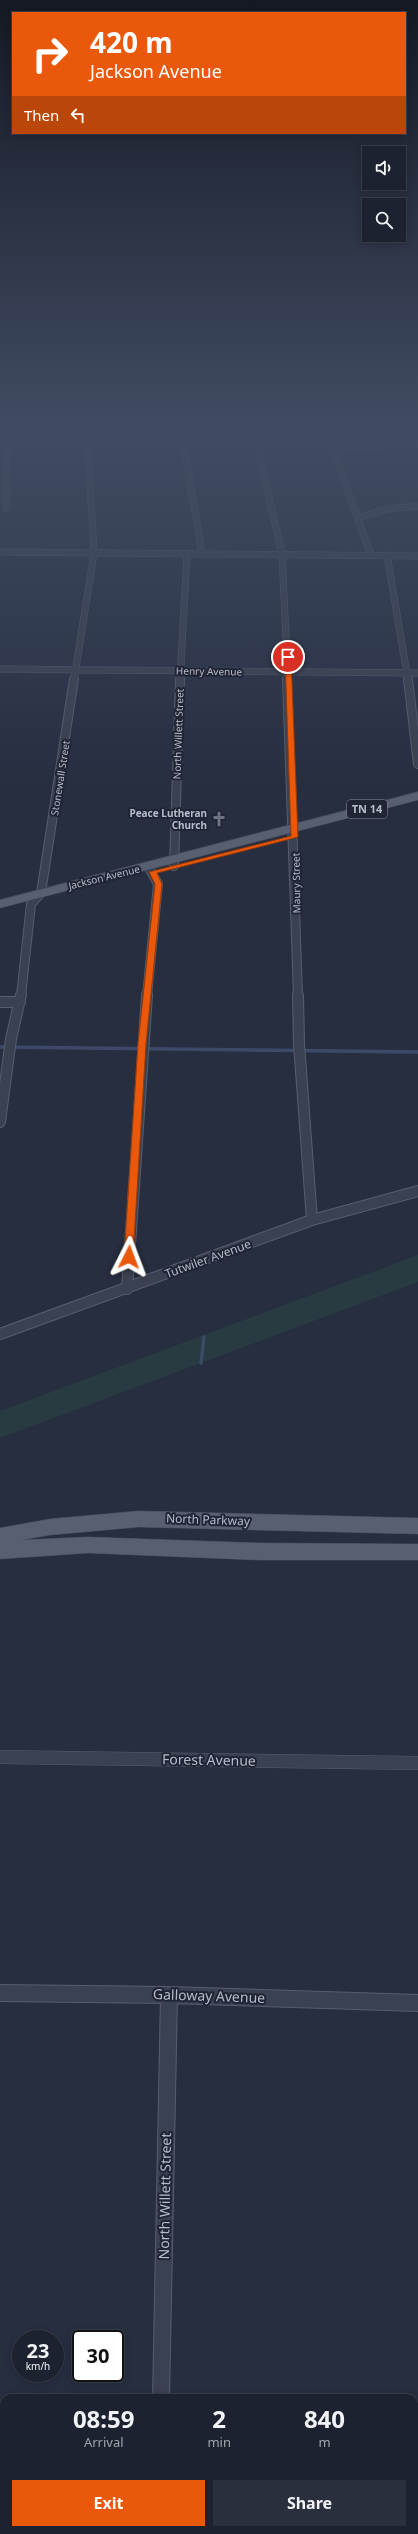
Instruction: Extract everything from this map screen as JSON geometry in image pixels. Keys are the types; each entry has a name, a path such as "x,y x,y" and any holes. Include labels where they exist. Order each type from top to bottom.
{"main road":[{"name":"Jackson Avenue","path":"294,832 418,796"},
{"name":"Jackson Avenue","path":"0,912 174,862 294,832 418,804"},
{"name":"Jackson Avenue","path":"0,904 41,893 151,869"},
{"name":"North Parkway","path":"0,1536 50,1527 139,1519 418,1526"},
{"path":"0,1532 50,1527"},
{"path":"0,1551 63,1547 236,1551 418,1552"},
{"path":"0,1563 63,1547"}],"street":[{"name":"Stonewall Street","path":"41,893 77,670 94,553 94,546"},
{"path":"201,546 202,554"},
{"name":"Maury Street","path":"280,546 289,672 300,1049 312,1220"},
{"path":"368,546 371,555"},
{"path":"0,552 418,556"},
{"name":"North Willett Street","path":"174,862 180,671 187,554"},
{"path":"387,555 407,673 418,764"},
{"name":"Henry Avenue","path":"0,669 418,673"},
{"path":"127,1289 141,1048 158,884 151,869"},
{"path":"0,1122 2,1095 9,1050 20,1002 31,904 41,893"},
{"path":"0,1002 20,1002"},
{"name":"Tutwiler Avenue","path":"0,1334 127,1289 312,1220 418,1191"},
{"name":"Forest Avenue","path":"0,1757 418,1763"},
{"name":"Galloway Avenue","path":"0,1993 169,1995 418,2003"},
{"name":"North Willett Street","path":"161,2394 169,1995"}],"shaded area":[{"path":"418,1255 418,1282 0,1438 0,1411"}],"waterway":[{"path":"0,1047 418,1052"},
{"path":"201,1363 204,1337"}],"place":[{"name":"Peace Lutheran Church","path":"219,819"}],"route":[{"path":"129,1257 142,1044 158,884 153,872 295,837 288,657"}]}
